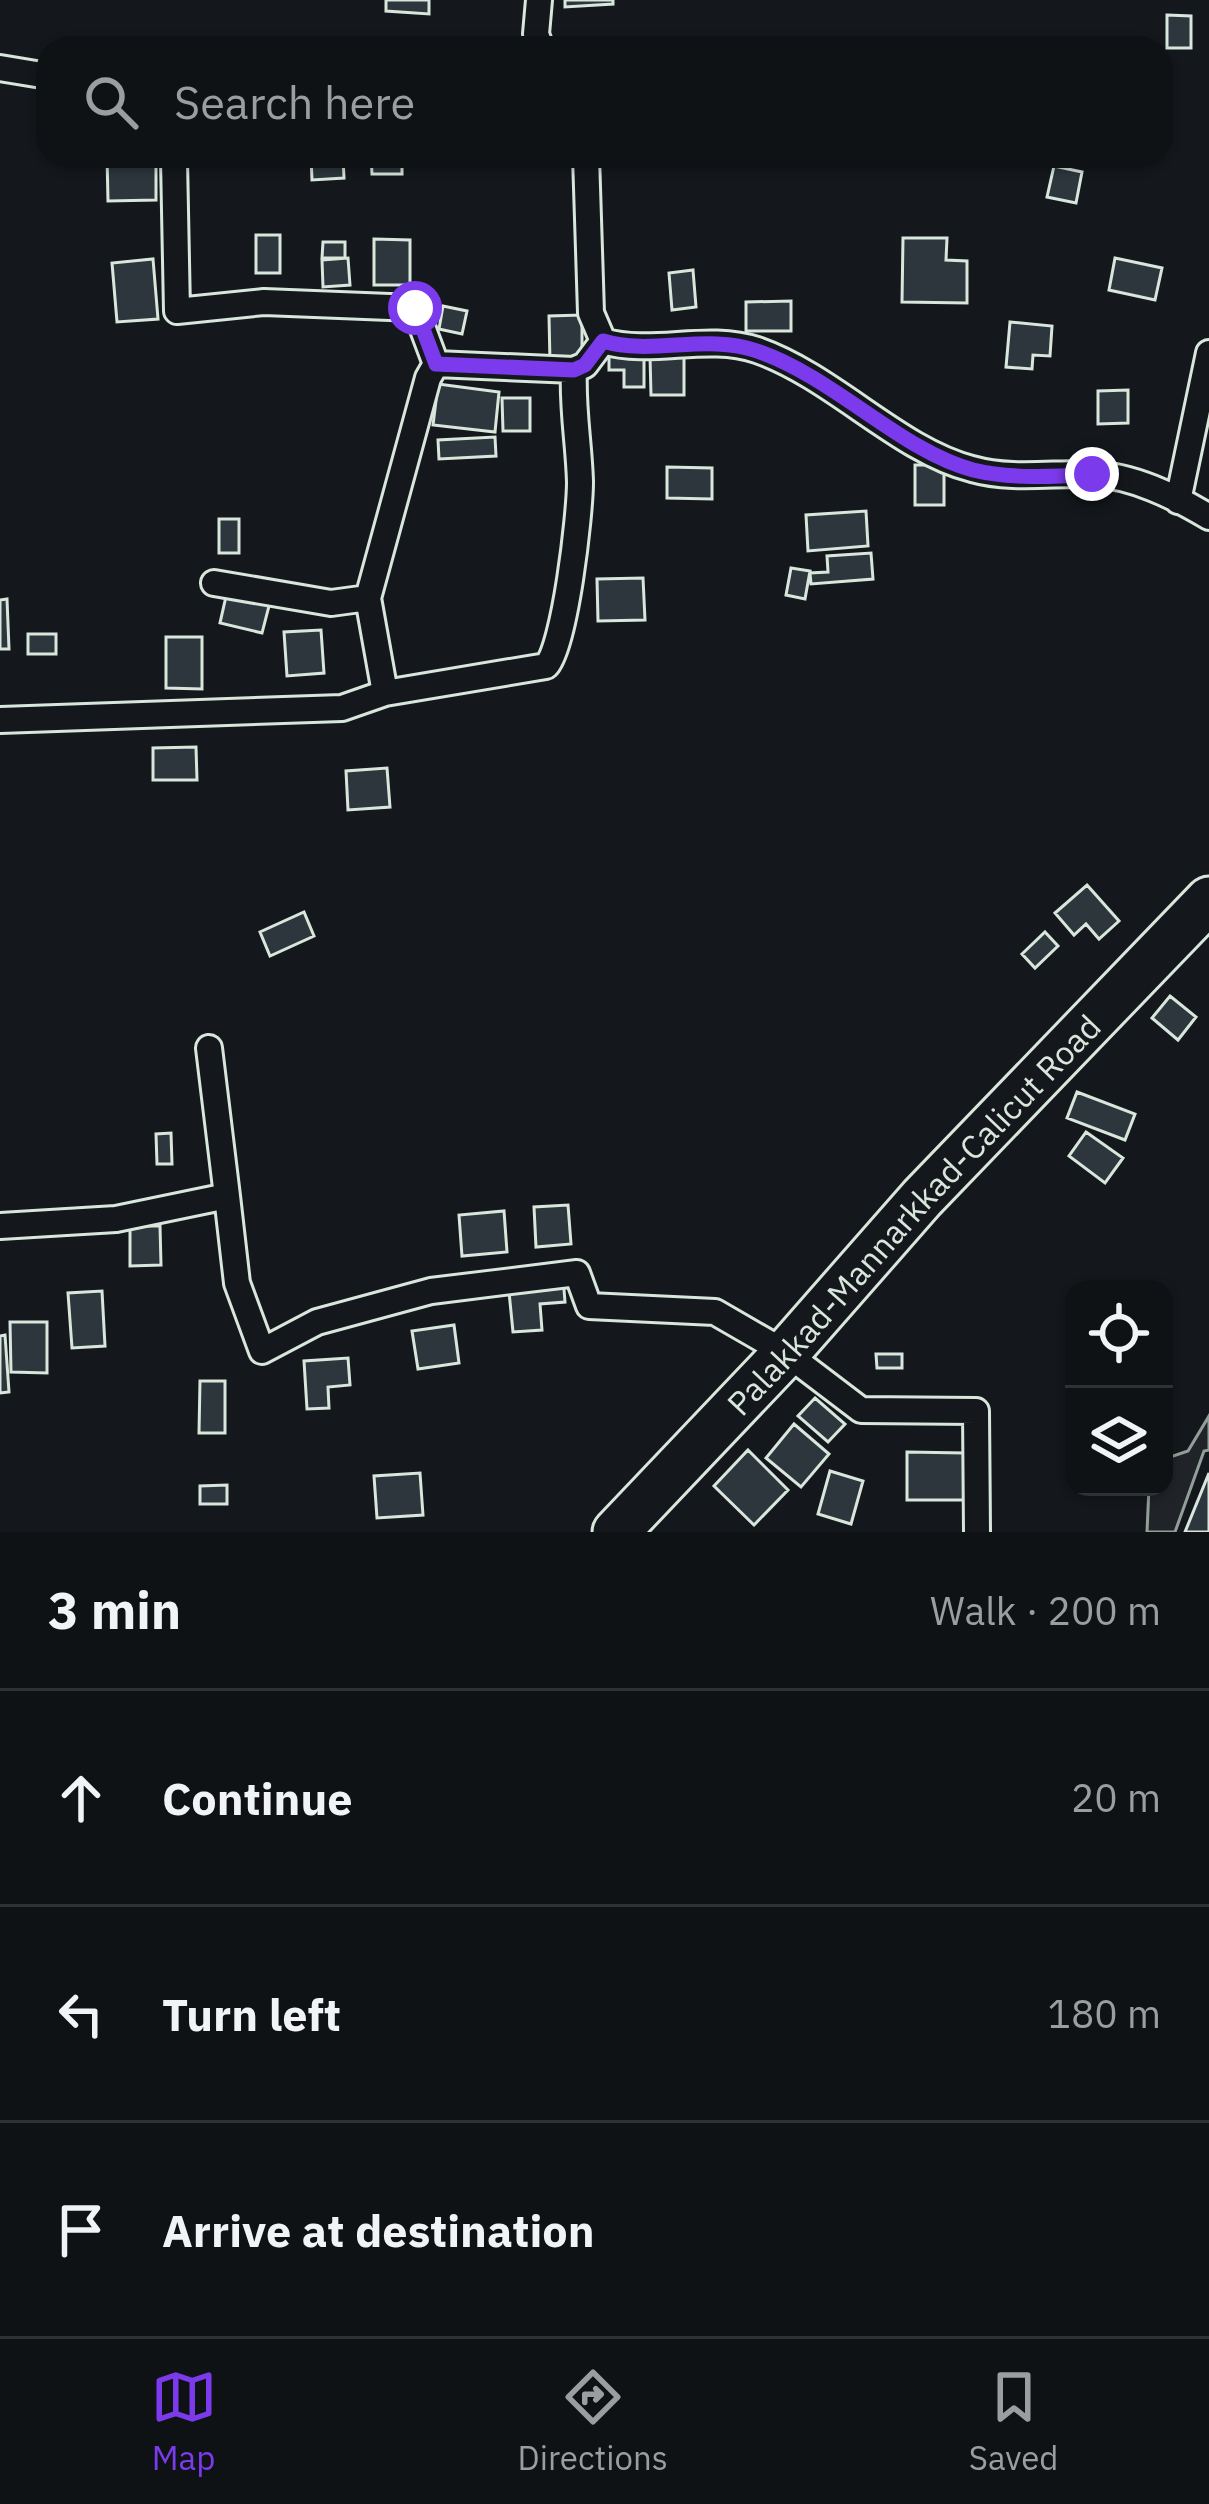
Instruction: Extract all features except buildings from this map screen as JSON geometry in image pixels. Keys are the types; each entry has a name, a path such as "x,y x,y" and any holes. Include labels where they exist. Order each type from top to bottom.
{"highway":[{"name":"Palakkad-Mannarkkad-Calicut Road","path":"616,1532 786,1353 922,1198 1209,900"}],"street":[{"path":"537,36 539,0"},
{"path":"0,68 36,74"},
{"path":"173,168 177,311 264,302 415,308 436,364"},
{"path":"586,168 591,313 603,341"},
{"path":"603,341 620,345 719,340 759,351 821,380 926,450 972,470 1033,477 1092,474 1140,482 1209,518"},
{"path":"436,364 574,370 585,365 603,341"},
{"path":"1178,501 1209,353"},
{"path":"385,693 368,598 428,378 436,364"},
{"path":"0,720 342,708 385,693 538,668 556,654 579,504 572,413 574,370"},
{"path":"214,583 332,603 368,598"},
{"path":"209,1048 237,1282 262,1351 317,1322 431,1291 578,1274 589,1306 715,1312 786,1353 861,1410 976,1411 977,1532"},
{"path":"0,1226 116,1219 227,1196"}],"shaded area":[{"path":"1209,1416 1209,1450 1204,1451 1175,1532 1147,1532 1149,1496 1173,1496 1173,1456 1188,1451"}],"route":[{"path":"415,308 436,364 574,370 585,365 603,341 620,345 719,340 759,351 821,380 926,450 972,470 1033,477 1092,474"}]}
